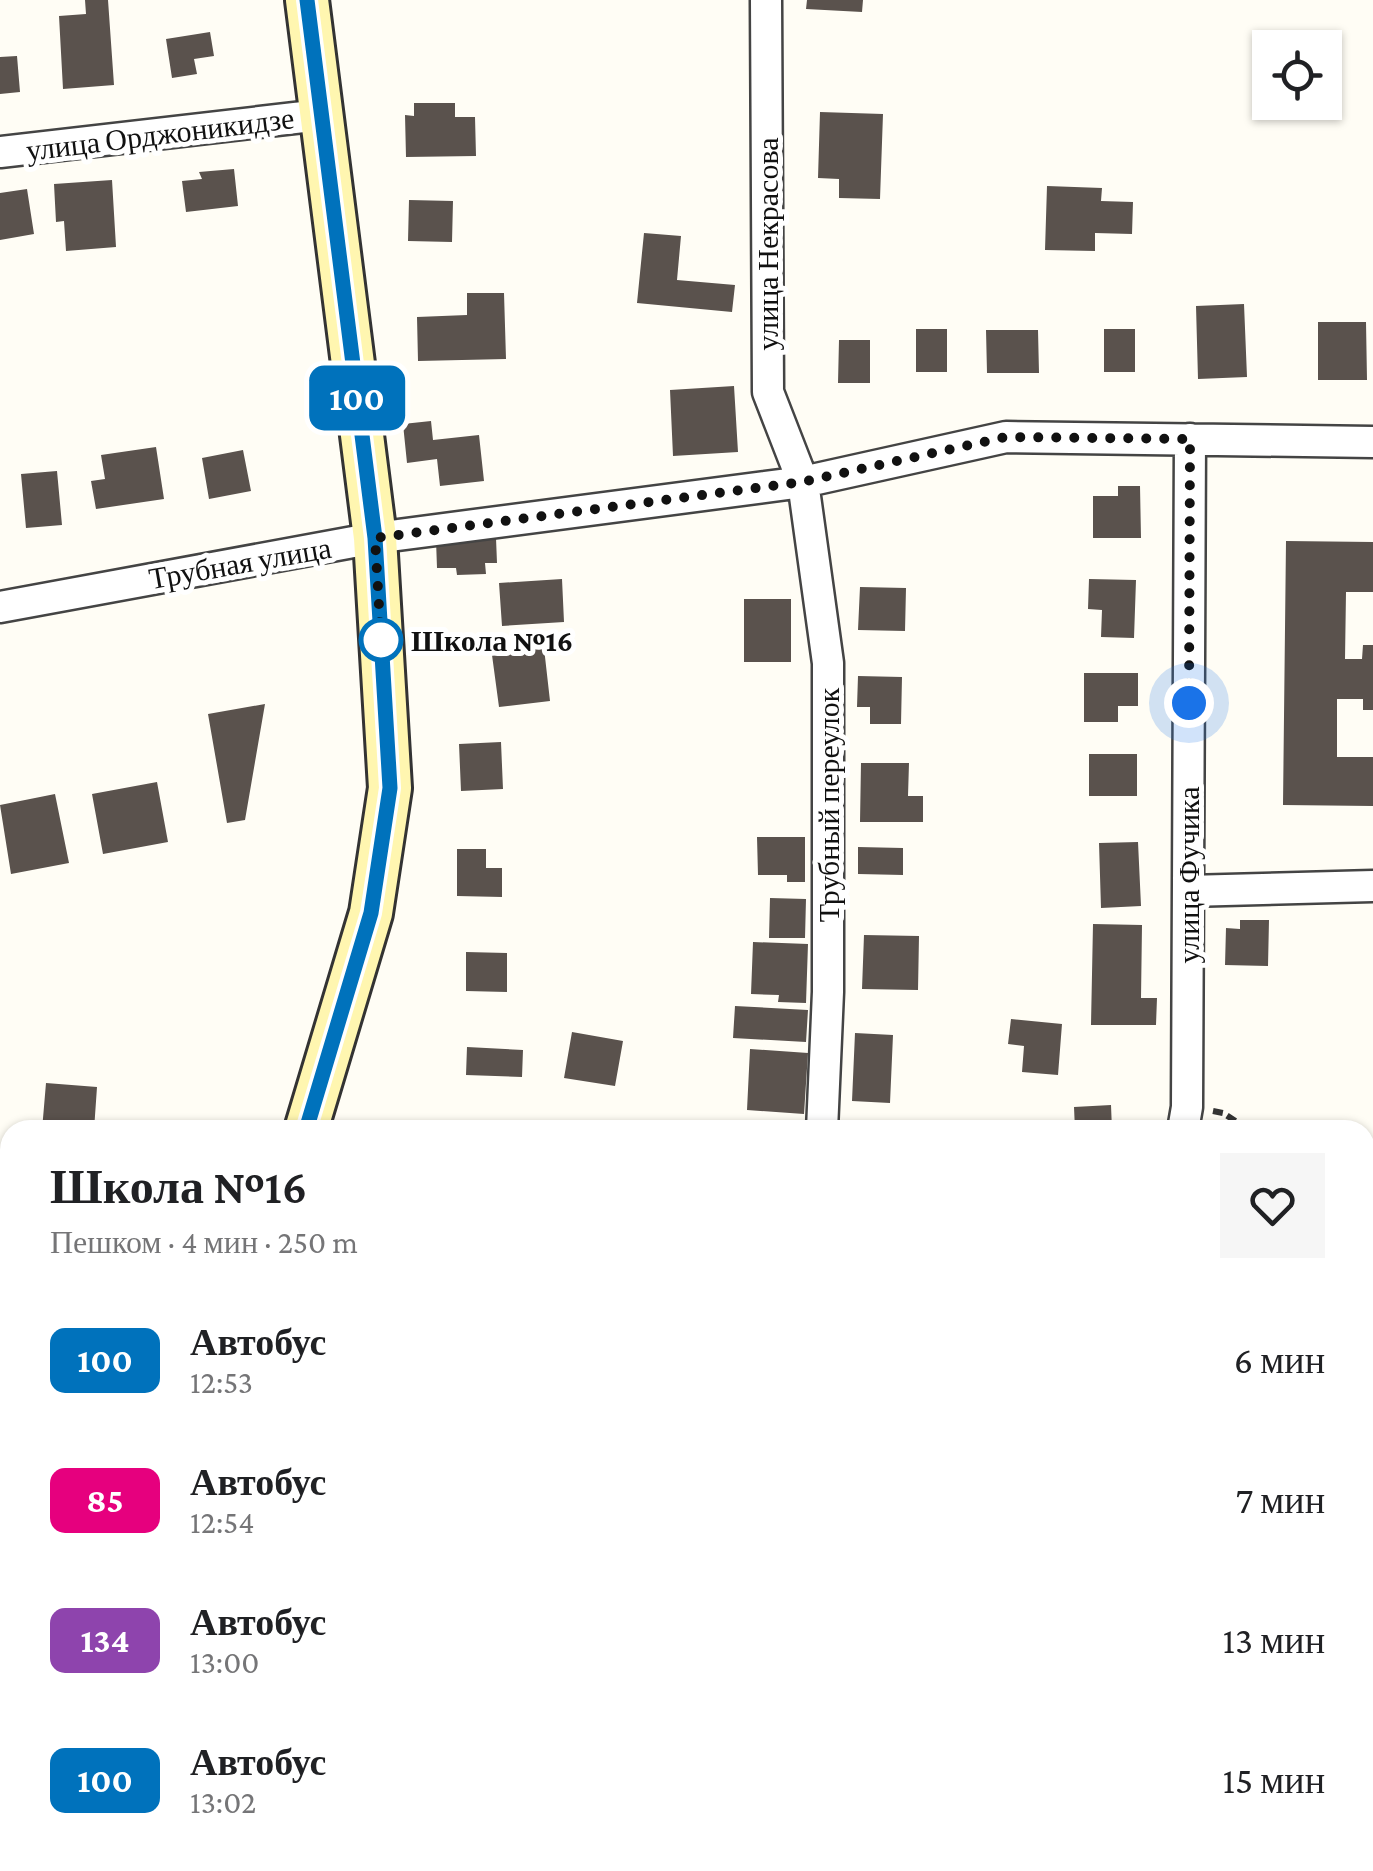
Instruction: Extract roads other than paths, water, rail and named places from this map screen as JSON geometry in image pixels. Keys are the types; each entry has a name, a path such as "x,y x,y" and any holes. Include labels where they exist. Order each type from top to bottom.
{"street":[{"path":"307,0 375,538 390,788 371,913 309,1120"},
{"name":"улица Некрасова","path":"766,0 768,392 802,482"},
{"name":"улица Орджоникидзе","path":"0,152 320,115"},
{"name":"Трубная улица","path":"0,607 375,538 802,482 1006,437 1373,442"},
{"name":"улица Фучика","path":"1185,1120 1190,439"},
{"name":"Трубный переулок","path":"802,482 828,663 828,992 822,1120"},
{"path":"1188,891 1373,886"}],"place":[{"name":"Школа №16","path":"381,640"}]}
